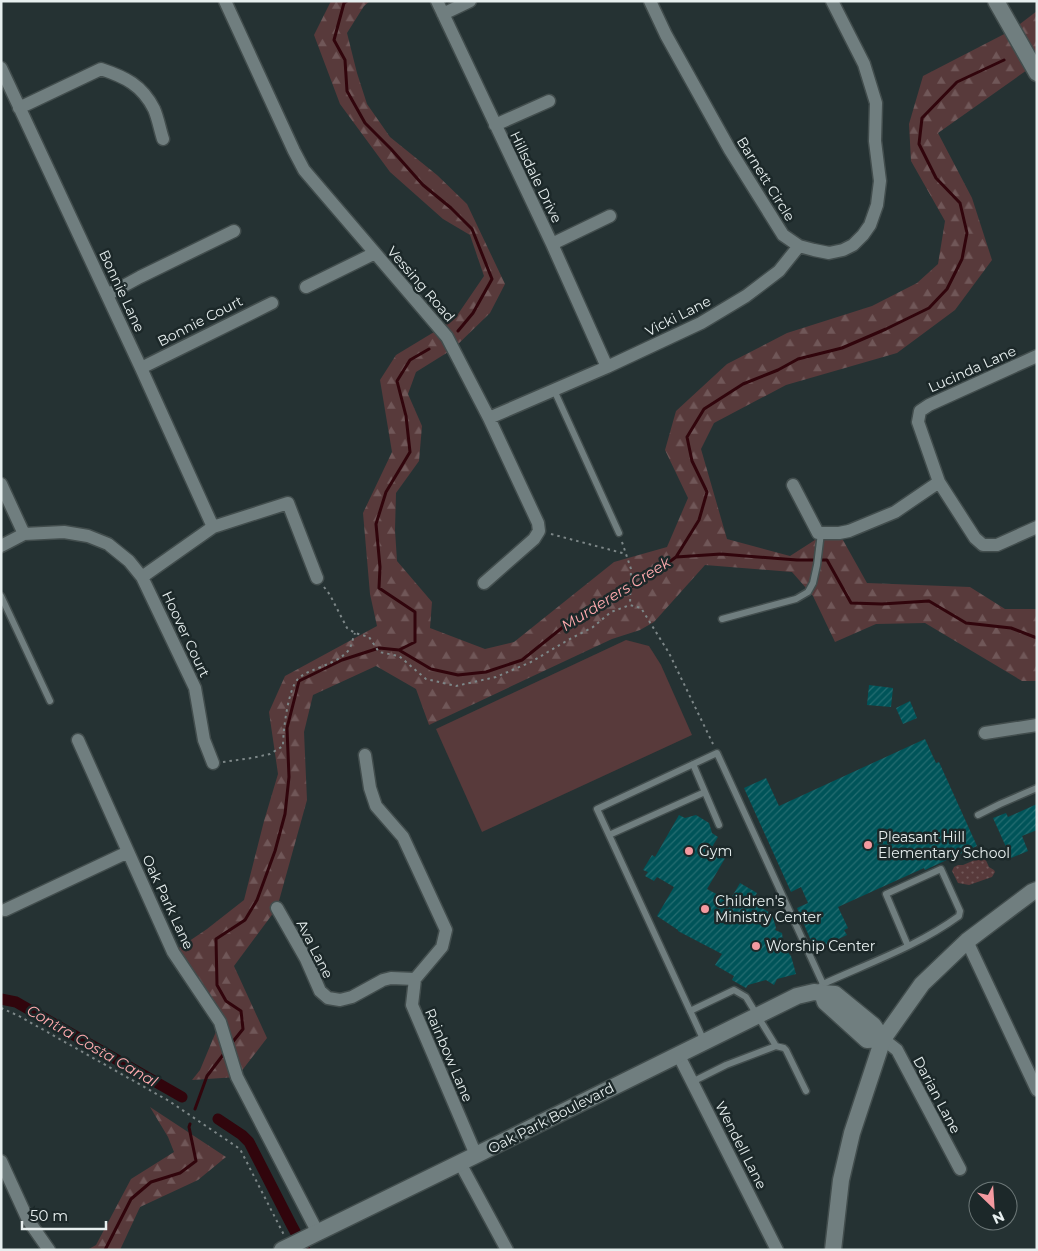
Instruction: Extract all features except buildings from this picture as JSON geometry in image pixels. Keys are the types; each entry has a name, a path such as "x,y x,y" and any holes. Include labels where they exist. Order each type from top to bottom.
{"street":[{"name":"Vessing Road","path":"224,1 304,170 447,337 489,418 538,524 539,531"},
{"name":"Hillsdale Drive","path":"437,1 608,366"},
{"path":"443,14 470,1"},
{"name":"Barnett Circle","path":"650,1 666,35 730,150 783,235 799,246 829,253 843,250 853,245 863,235 870,225 877,205 880,181 875,141 876,103 864,64 832,1"},
{"path":"996,1 1037,73"},
{"name":"Bonnie Lane","path":"1,68 213,527"},
{"path":"19,108 101,69 123,77 142,90 154,110 163,140"},
{"path":"495,125 548,101"},
{"path":"552,244 610,216"},
{"path":"107,295 234,231"},
{"name":"Vicki Lane","path":"489,418 701,323 746,296 779,271 799,246"},
{"path":"306,287 375,253"},
{"name":"Bonnie Court","path":"141,368 272,303"},
{"name":"Lucinda Lane","path":"1037,356 930,405 920,411 918,422 939,482 975,538 983,545 998,545 1037,526"},
{"path":"793,485 818,533 839,533 849,531 896,512 939,482"},
{"path":"1,484 24,534 1,546"},
{"path":"142,577 213,527 288,503 317,578"},
{"path":"484,583 534,539 539,531"},
{"name":"Hoover Court","path":"24,534 64,532 88,536 108,544 129,560 142,577 195,688 204,740 214,763"},
{"path":"985,733 1037,725"},
{"name":"Oak Park Lane","path":"78,740 172,952 220,1022 237,1077 298,1242"},
{"path":"365,755 370,788 376,806 403,837 446,930 442,947 415,979"},
{"path":"5,910 128,852"},
{"path":"833,1250 841,1180 852,1133 884,1040 922,984 967,941 1035,894"},
{"name":"Ava Lane","path":"277,908 306,959 320,991 328,998 340,1000 352,997 383,980 391,978 415,979"},
{"path":"967,941 1037,1090"},
{"name":"Rainbow Lane","path":"415,979 412,1005 476,1155"},
{"path":"820,990 825,1002 868,1040 884,1040"},
{"name":"Oak Park Boulevard","path":"298,1242 797,996 820,990"},
{"name":"Darian Lane","path":"884,1040 897,1050 960,1169"},
{"name":"Wendell Lane","path":"678,1054 776,1250"},
{"path":"1,1161 28,1220 49,1250"},
{"path":"460,1163 506,1250"}],"lane":[{"path":"554,390 619,532"},
{"path":"722,619 796,599 808,592 813,584 817,566 821,533"},
{"path":"1,596 50,701"},
{"path":"705,1042 597,808 717,753 820,990 937,932 959,916 960,911 941,869 886,894 908,946"},
{"path":"693,764 719,825"},
{"path":"978,815 1037,788"},
{"path":"609,835 705,792"},
{"path":"690,1011 734,990 746,997 776,1046"},
{"path":"692,1082 726,1065 776,1046 786,1050 806,1091"}],"path":[{"path":"539,531 626,554"},
{"path":"619,532 631,569 630,605"},
{"path":"330,595 347,628 355,633 369,637 379,652 399,656 426,679 456,686 496,677 531,662 593,626 612,612 630,605 641,608 669,653 717,753"},
{"path":"214,763 270,754 282,746 288,703 296,681 302,676 342,657 350,649 355,633"},
{"path":"1,1008 20,1016 170,1100 240,1149 298,1242"}],"green space":[{"path":"331,1 370,1 364,6 347,33 367,104 390,137 437,175 467,204 505,284 490,313 453,349 416,372 408,394 422,426 419,461 396,493 395,530 397,561 432,602 430,628 485,649 514,642 614,562 667,547 688,498 665,450 676,411 727,364 787,333 872,306 917,283 938,264 945,221 911,161 909,124 923,76 1012,30 1037,11 1037,63 938,133 972,198 992,260 955,310 897,353 786,385 714,423 701,449 727,539 790,556 818,538 839,533 867,583 970,587 1005,609 1037,609 1037,681 1022,681 925,623 876,624 835,642 813,596 792,572 705,565 654,622 640,630 612,639 429,725 416,689 376,666 313,695 304,732 307,800 277,908 234,966 267,1038 237,1077 192,1080 200,1070 220,1022 173,952 207,929 244,900 278,774 269,712 285,676 377,626 370,594 363,513 392,452 380,380 396,355 456,317 484,276 470,235 443,219 390,172 340,104 314,35"},
{"path":"626,640 649,646 661,665 692,735 482,832 436,729"},
{"path":"984,856 989,867 995,872 992,877 969,885 958,883 952,871 954,867"},
{"path":"150,1107 226,1157 198,1180 140,1207 120,1250 87,1250 96,1245 131,1179 174,1152 168,1137"}],"waterway":[{"path":"347,1 344,3 334,40 345,60 347,91 365,123 423,185 451,208 472,229 492,279 473,313 458,331"},
{"name":"Murderers Creek","path":"231,1044 243,1029 241,1011 226,1001 217,985 216,939 245,920 257,900 275,851 285,814 289,777 287,728 299,681 342,660 379,648 399,650 431,669 458,675 486,672 522,660 578,615 646,579 676,557 699,520 707,492 692,461 687,437 704,409 743,384 778,370 798,359 842,348 929,308 947,289 962,259 967,233 960,203 936,178 919,144 922,118 957,82 1004,60"},
{"path":"399,650 415,642 415,612 379,588 380,567 376,524 386,492 410,452 406,416 397,381 410,360 429,349"},
{"path":"676,557 721,554 797,560 827,560 851,603 882,604 929,601 966,623 1011,628 1037,638"},
{"name":"Contra Costa Canal","path":"1,999 16,1002 182,1097"},
{"name":"Murderers Creek","path":"195,1109 207,1076 226,1051"},
{"name":"Contra Costa Canal","path":"218,1119 249,1142 305,1250"},
{"name":"Murderers Creek","path":"105,1250 131,1199 151,1182 180,1173 196,1161 190,1124"}],"place":[{"name":"Pleasant Hill Elementary School","path":"868,845"},
{"name":"Gym","path":"689,851"},
{"name":"Children's Ministry Center","path":"705,909"},
{"name":"Worship Center","path":"756,946"}]}
